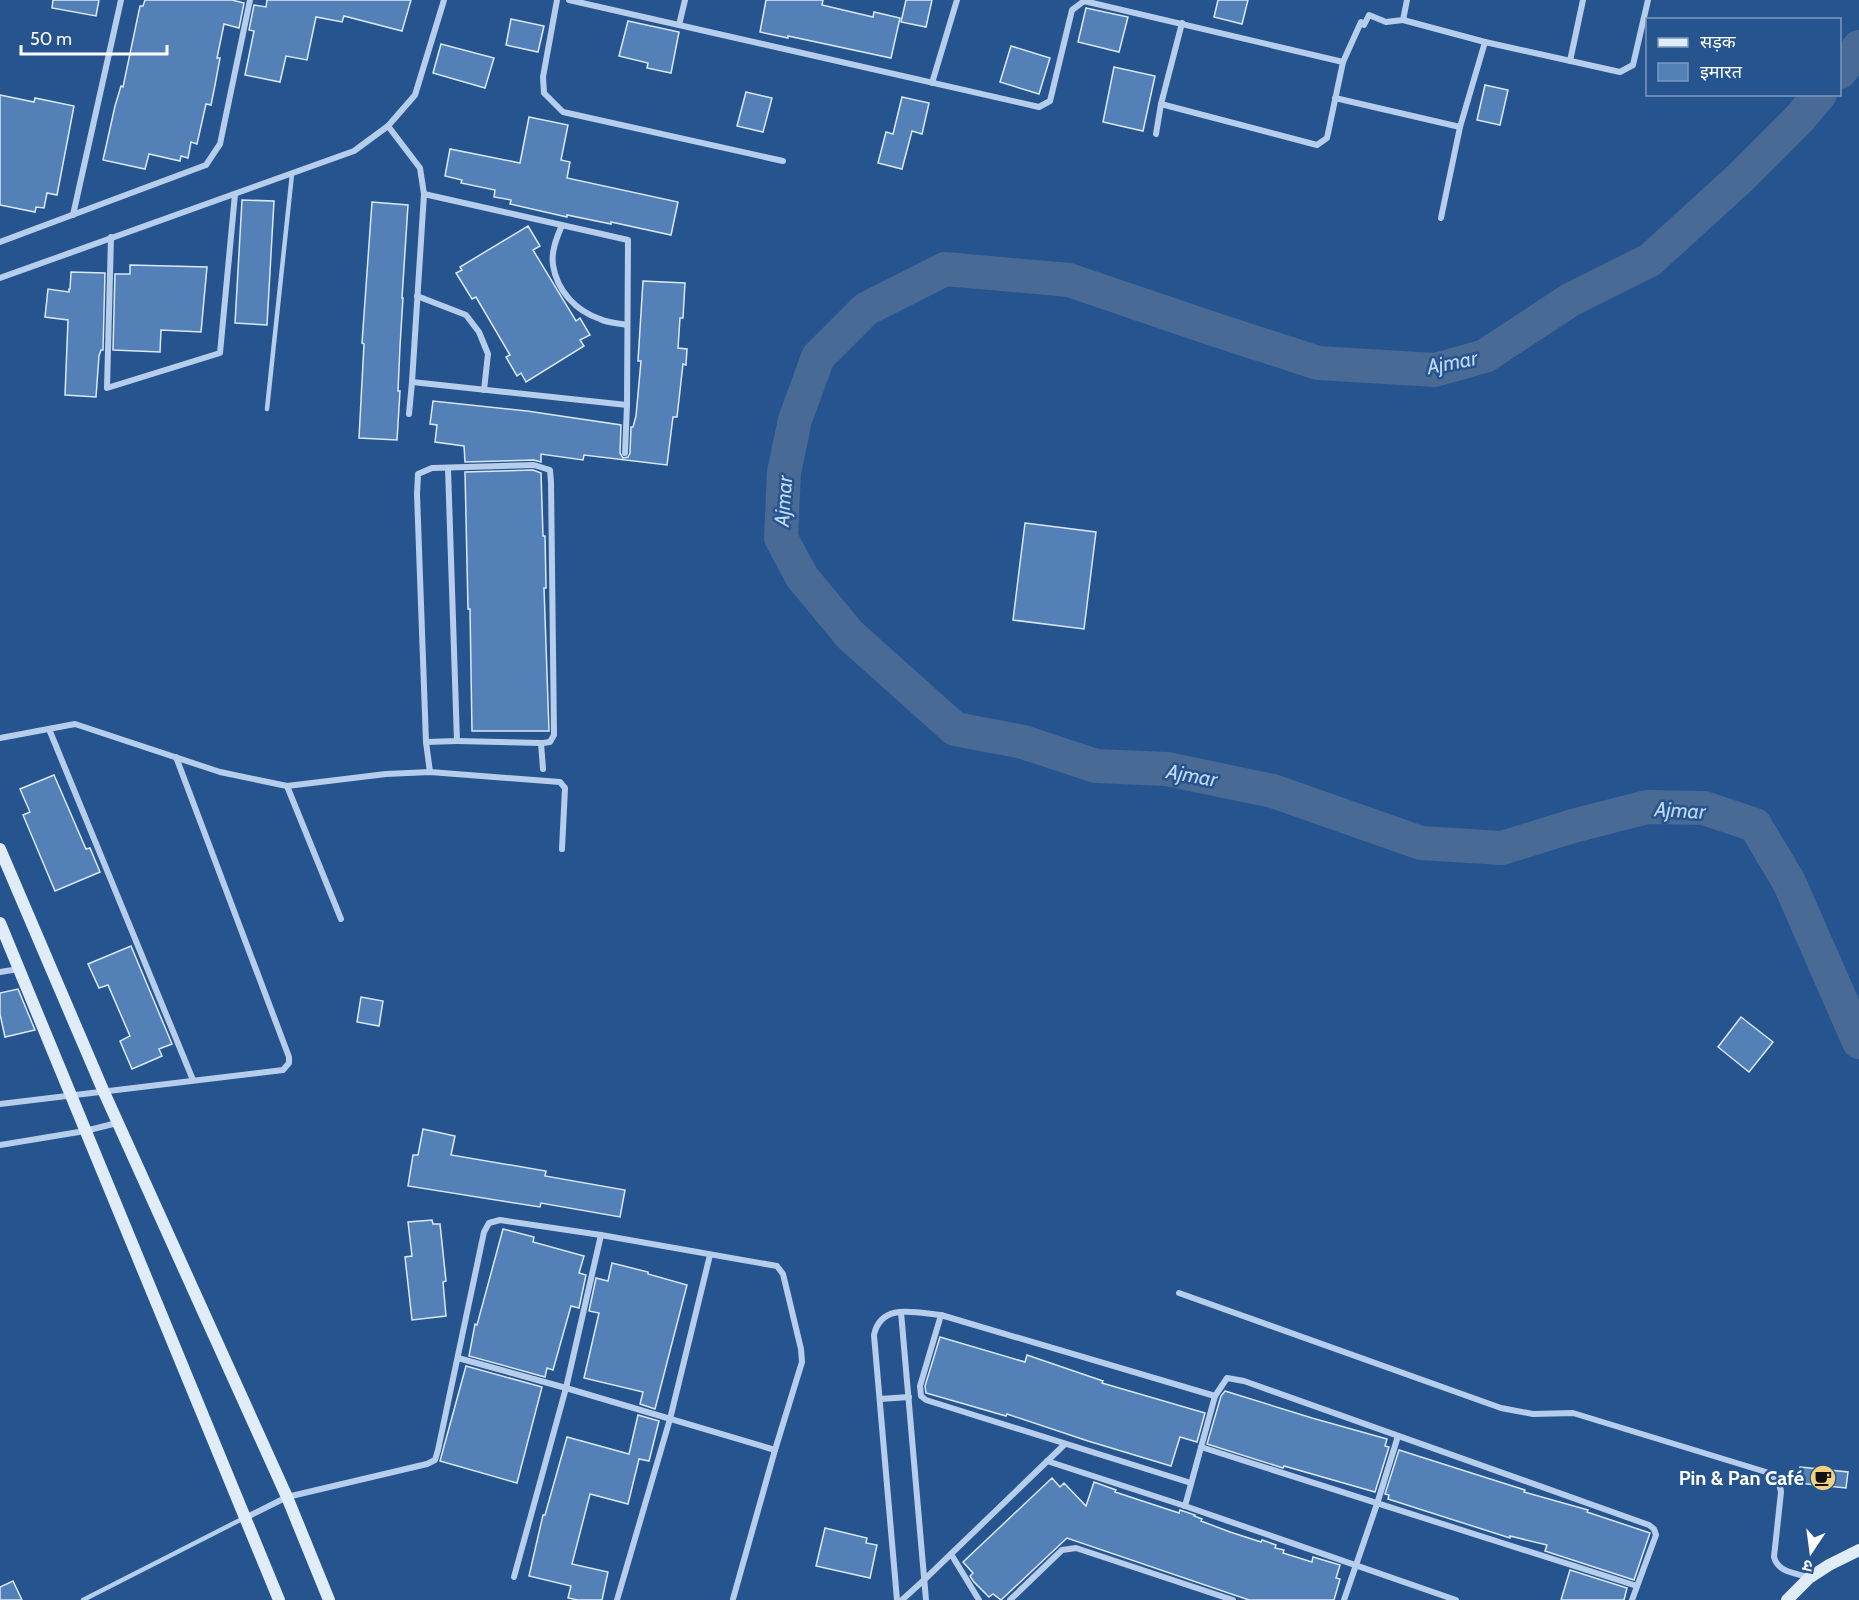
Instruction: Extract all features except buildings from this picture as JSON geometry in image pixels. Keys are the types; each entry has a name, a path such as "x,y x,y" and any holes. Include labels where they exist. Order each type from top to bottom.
{"street":[{"path":"73,215 121,0"},
{"path":"0,242 206,165 220,144 250,0"},
{"path":"0,278 354,151 388,126 415,95 444,0"},
{"path":"557,0 543,76 544,93 563,112 783,161"},
{"path":"569,0 1039,107 1050,101 1072,10 1084,1 1343,62"},
{"path":"679,25 685,0"},
{"path":"932,83 957,0"},
{"path":"1403,20 1407,0"},
{"path":"1570,61 1583,0"},
{"path":"1161,104 1317,145 1327,138 1343,62 1361,22 1364,25 1369,15 1386,22 1403,20 1485,42 1620,72 1633,65 1648,0"},
{"path":"1156,134 1161,104 1182,23"},
{"path":"1441,218 1460,127 1485,42"},
{"path":"1335,99 1460,127"},
{"path":"388,126 420,168 424,194 409,414"},
{"path":"111,237 107,388 220,353 235,194"},
{"path":"424,194 628,240 625,453"},
{"path":"562,225 554,245 553,265 560,285 570,301 585,313 602,320 627,325"},
{"path":"417,296 466,315 479,332 488,354 484,390"},
{"path":"412,382 627,405"},
{"path":"426,742 541,743 550,742 554,735 550,470 534,465 432,468 418,474 426,742 430,772"},
{"path":"448,468 457,741"},
{"path":"0,738 75,724 220,772 287,786 386,774 430,772 560,782 566,788 562,849"},
{"path":"49,729 193,1080"},
{"path":"541,743 543,769"},
{"path":"0,1104 283,1070 288,1063 289,1057 176,758"},
{"path":"287,786 341,920"},
{"path":"0,849 103,1090 287,1497 329,1600"},
{"path":"0,923 279,1600"},
{"path":"0,972 19,969"},
{"path":"0,1145 85,1131 118,1123"},
{"path":"245,1518 287,1497 427,1464 435,1460 484,1232 489,1223 500,1220 601,1235 777,1266 783,1274 802,1362 733,1599"},
{"path":"514,1577 566,1388 601,1235"},
{"path":"617,1600 670,1419 710,1255"},
{"path":"1179,1293 1501,1408 1533,1414 1573,1413 1766,1472 1775,1478 1780,1485 1781,1492 1774,1557 1776,1565 1783,1570 1809,1578"},
{"path":"901,1312 926,1600"},
{"path":"900,1600 874,1335 876,1325 882,1317 901,1312 941,1315 1215,1396"},
{"path":"941,1315 920,1386 921,1396 926,1400 1191,1483"},
{"path":"458,1358 775,1450"},
{"path":"1185,1506 1215,1396 1227,1378 1244,1381 1649,1525 1654,1529 1656,1535 1632,1600"},
{"path":"880,1399 909,1397"},
{"path":"1344,1600 1398,1436"},
{"path":"900,1600 924,1580 1065,1444"},
{"path":"1201,1447 1637,1586"},
{"path":"1047,1461 1456,1600"},
{"path":"1010,1600 1062,1550 1076,1548 1233,1600"},
{"path":"1787,1600 1809,1578 1828,1565 1859,1550"},
{"path":"951,1554 979,1600"}],"lane":[{"path":"267,409 292,174"},
{"path":"83,1600 245,1518"}],"waterway":[{"name":"Ajmar","path":"1841,71 1859,47"},
{"name":"Ajmar","path":"1818,96 1799,119 1740,178 1650,260 1570,300 1485,356 1435,370 1318,363 1069,280 945,269 866,309 818,357 795,420 784,472 781,538 802,577 850,635 955,729 1023,742 1096,766 1167,769 1273,791 1421,843 1502,848 1573,826 1647,807 1704,808 1755,825 1789,882 1859,1042"}],"place":[{"name":"Pin & Pan Café","path":"1823,1478"}]}
